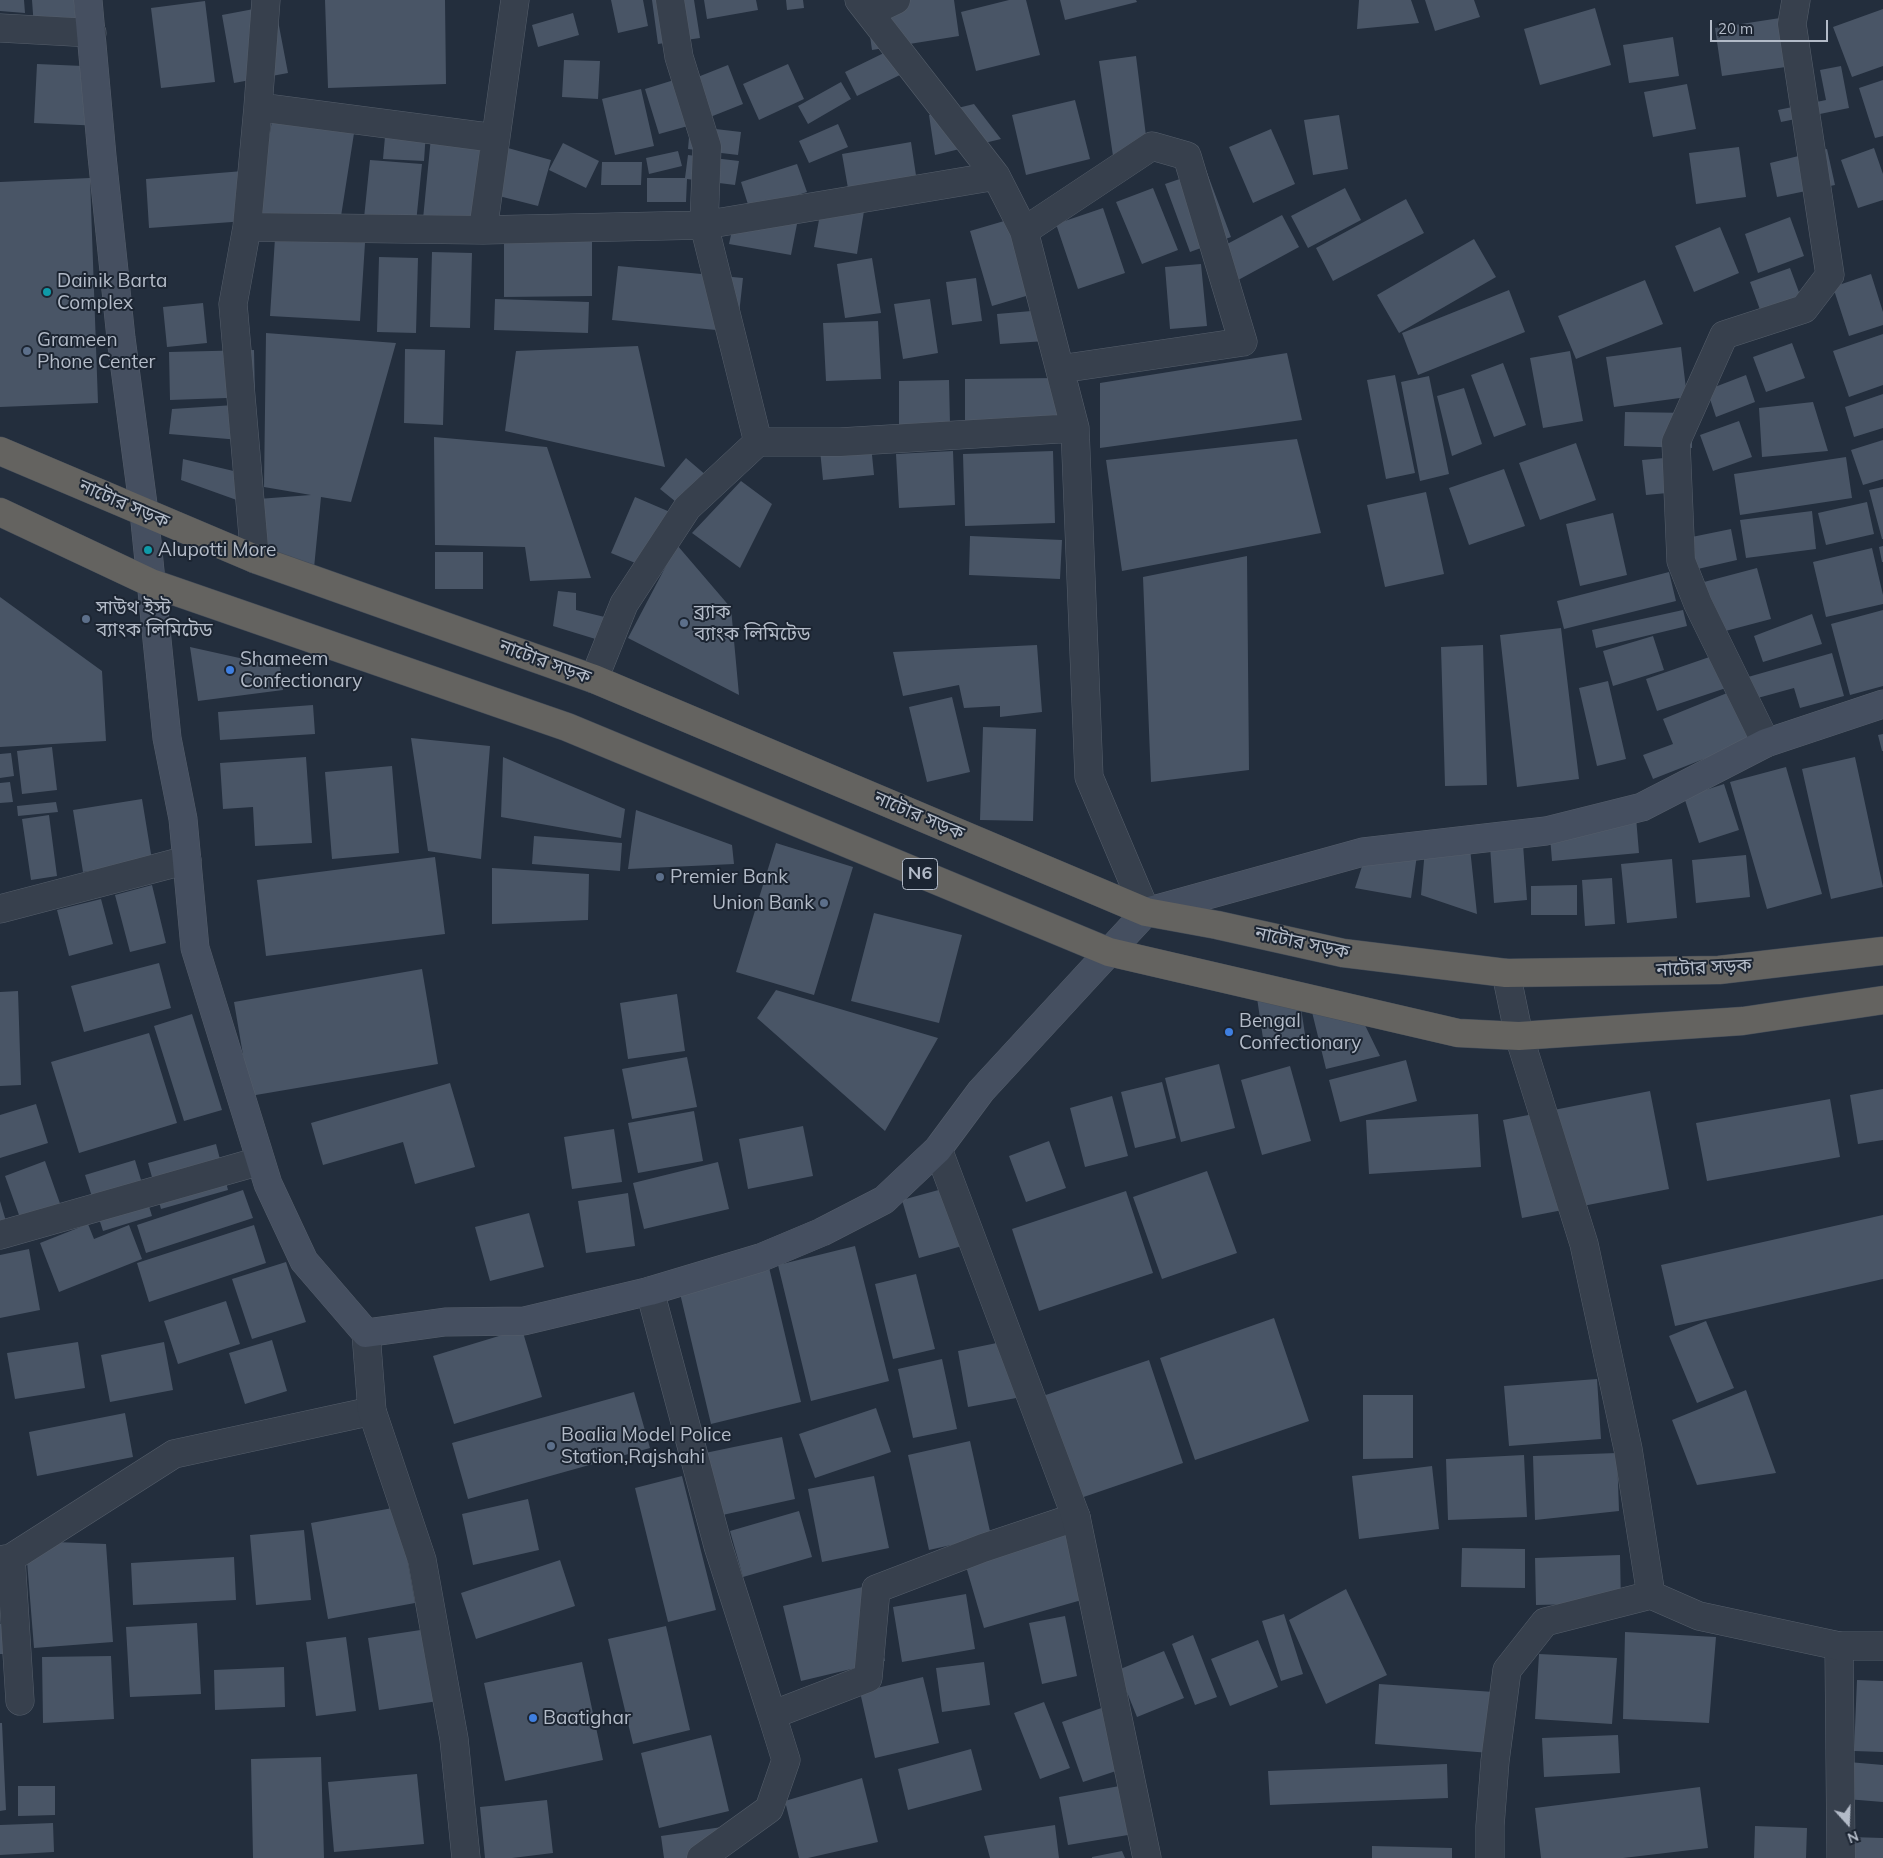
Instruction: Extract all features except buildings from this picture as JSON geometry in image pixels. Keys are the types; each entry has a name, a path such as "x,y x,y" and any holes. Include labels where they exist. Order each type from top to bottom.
{"highway":[{"name":"নাটোর সড়ক","path":"0,452 255,559 594,680 1146,912 1218,925 1343,953 1506,973 1719,970 1883,951"},
{"name":"N6","path":"0,512 151,582 567,727 1109,952 1458,1033 1519,1036 1743,1021 1883,1000"}],"main road":[{"path":"88,0 121,338 144,512 167,738 183,819 195,948 268,1184 304,1261 366,1333 445,1322 524,1321 650,1291 760,1258 822,1232 884,1200 938,1149 981,1091 1146,912 1363,852 1546,832 1642,807 1766,743 1883,704"}],"street":[{"path":"255,559 233,304 247,227 266,0"},
{"path":"483,230 515,0"},
{"path":"670,0 679,57 707,147 704,225 758,442"},
{"path":"896,0 864,6 996,176 1024,231 1075,428 1089,777 1146,912"},
{"path":"1766,743 1698,604 1681,561 1676,442 1724,335 1804,309 1830,274 1792,24 1796,0"},
{"path":"0,28 92,33"},
{"path":"258,107 495,138"},
{"path":"1024,231 1152,146 1187,156 1243,342 1060,369"},
{"path":"247,227 483,230 704,225 996,176"},
{"path":"594,680 624,604 687,508 758,442 840,442 1075,428"},
{"path":"0,909 187,860"},
{"path":"1506,973 1519,1036 1584,1244 1628,1449 1651,1595"},
{"path":"938,1149 1076,1517 1147,1858"},
{"path":"0,1235 260,1161"},
{"path":"650,1291 718,1546 786,1760 769,1809 701,1858"},
{"path":"366,1333 372,1411 422,1560 454,1739 466,1858"},
{"path":"20,1701 5,1559 174,1454 372,1411"},
{"path":"772,1715 868,1678 876,1589 983,1548 1076,1517"},
{"path":"1490,1858 1490,1826 1495,1761 1507,1670 1545,1622 1651,1595 1699,1616 1840,1646 1883,1646"},
{"path":"1840,1646 1842,1858"}],"place":[{"name":"Dainik Barta Complex","path":"47,292"},
{"name":"Grameen Phone Center","path":"27,351"},
{"name":"Alupotti More","path":"148,550"},
{"name":"সাউথ ইস্ট ব্যাংক লিমিটেড","path":"86,619"},
{"name":"ব্র্যাক ব্যাংক লিমিটেড","path":"684,623"},
{"name":"Shameem Confectionary","path":"230,670"},
{"name":"Premier Bank","path":"660,877"},
{"name":"Union Bank","path":"824,903"},
{"name":"Bengal Confectionary","path":"1229,1032"},
{"name":"Boalia Model Police Station,Rajshahi","path":"551,1446"},
{"name":"Baatighar","path":"533,1718"}]}
